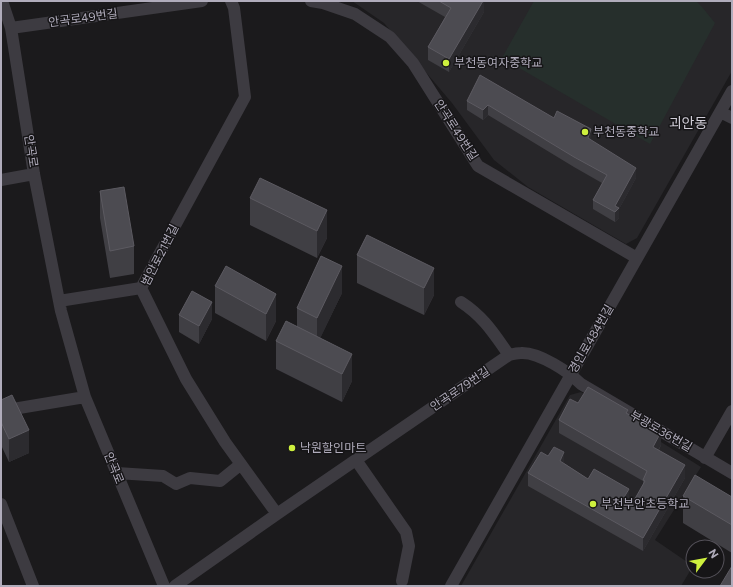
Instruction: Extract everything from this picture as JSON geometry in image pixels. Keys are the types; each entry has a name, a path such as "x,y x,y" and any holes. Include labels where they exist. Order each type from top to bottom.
{"street":[{"name":"안곡로","path":"2,1 11,28 34,174 61,311 85,397 164,586"},
{"name":"안곡로49번길","path":"11,28 202,1"},
{"name":"범안로21번길","path":"231,1 234,8 245,97 141,288 186,379 225,442 277,514"},
{"name":"안곡로49번길","path":"311,1 323,3 355,14 390,38 413,63 478,166 637,258"},
{"name":"경인로484번길","path":"451,586 732,91"},
{"path":"720,112 732,118"},
{"path":"1,180 34,174"},
{"path":"59,301 141,288"},
{"path":"461,302 490,326 509,355 522,352 542,358 571,374"},
{"name":"안곡로79번길","path":"175,586 509,355"},
{"name":"부광로36번길","path":"571,374 581,384 732,473"},
{"path":"1,411 85,397"},
{"path":"706,458 732,411"},
{"path":"356,460 406,532 409,546 402,581"},
{"path":"117,473 163,476 176,484 190,478 220,481 241,464"},
{"path":"1,504 33,586"}],"shaded area":[{"name":"부천동중학교","path":"352,1 732,1 732,71 637,238 626,244 528,187 494,160 452,103 384,23"},
{"path":"534,1 696,1 715,23 650,144 502,58"},
{"name":"부천부안초등학교","path":"581,392 701,467 655,540 685,561 685,579 681,586 461,586 570,395"}],"building":[{"path":"439,1 483,1 449,59 428,47 451,8"},
{"path":"480,75 554,118 557,111 591,129 588,138 636,168 615,206 619,208 615,212 593,200 607,175 574,157 488,105 483,110 467,101"},
{"path":"260,178 327,210 317,231 250,198"},
{"path":"124,187 134,246 110,251 100,191"},
{"path":"367,235 434,268 424,288 357,255"},
{"path":"321,256 342,266 317,318 297,308"},
{"path":"226,266 276,294 266,314 215,286"},
{"path":"192,291 212,302 199,326 179,315"},
{"path":"286,321 352,354 342,374 276,341"},
{"path":"588,387 628,410 626,413 661,432 653,447 685,465 643,538 528,473 541,452 548,456 554,447 564,452 560,461 588,479 594,469 629,489 623,499 632,504 645,481 643,480 647,471 559,420 570,399 578,403"},
{"path":"12,395 29,430 9,439 1,422 1,400"},
{"path":"695,475 732,497 732,525 683,496"},
{"path":"732,566 732,586 720,586"}],"place":[{"name":"부천동여자중학교","path":"446,63"},
{"name":"부천동중학교","path":"585,132"},
{"name":"낙원할인마트","path":"292,448"},
{"name":"부천부안초등학교","path":"593,504"}],"district":[{"name":"괴안동","path":"688,123"}]}
